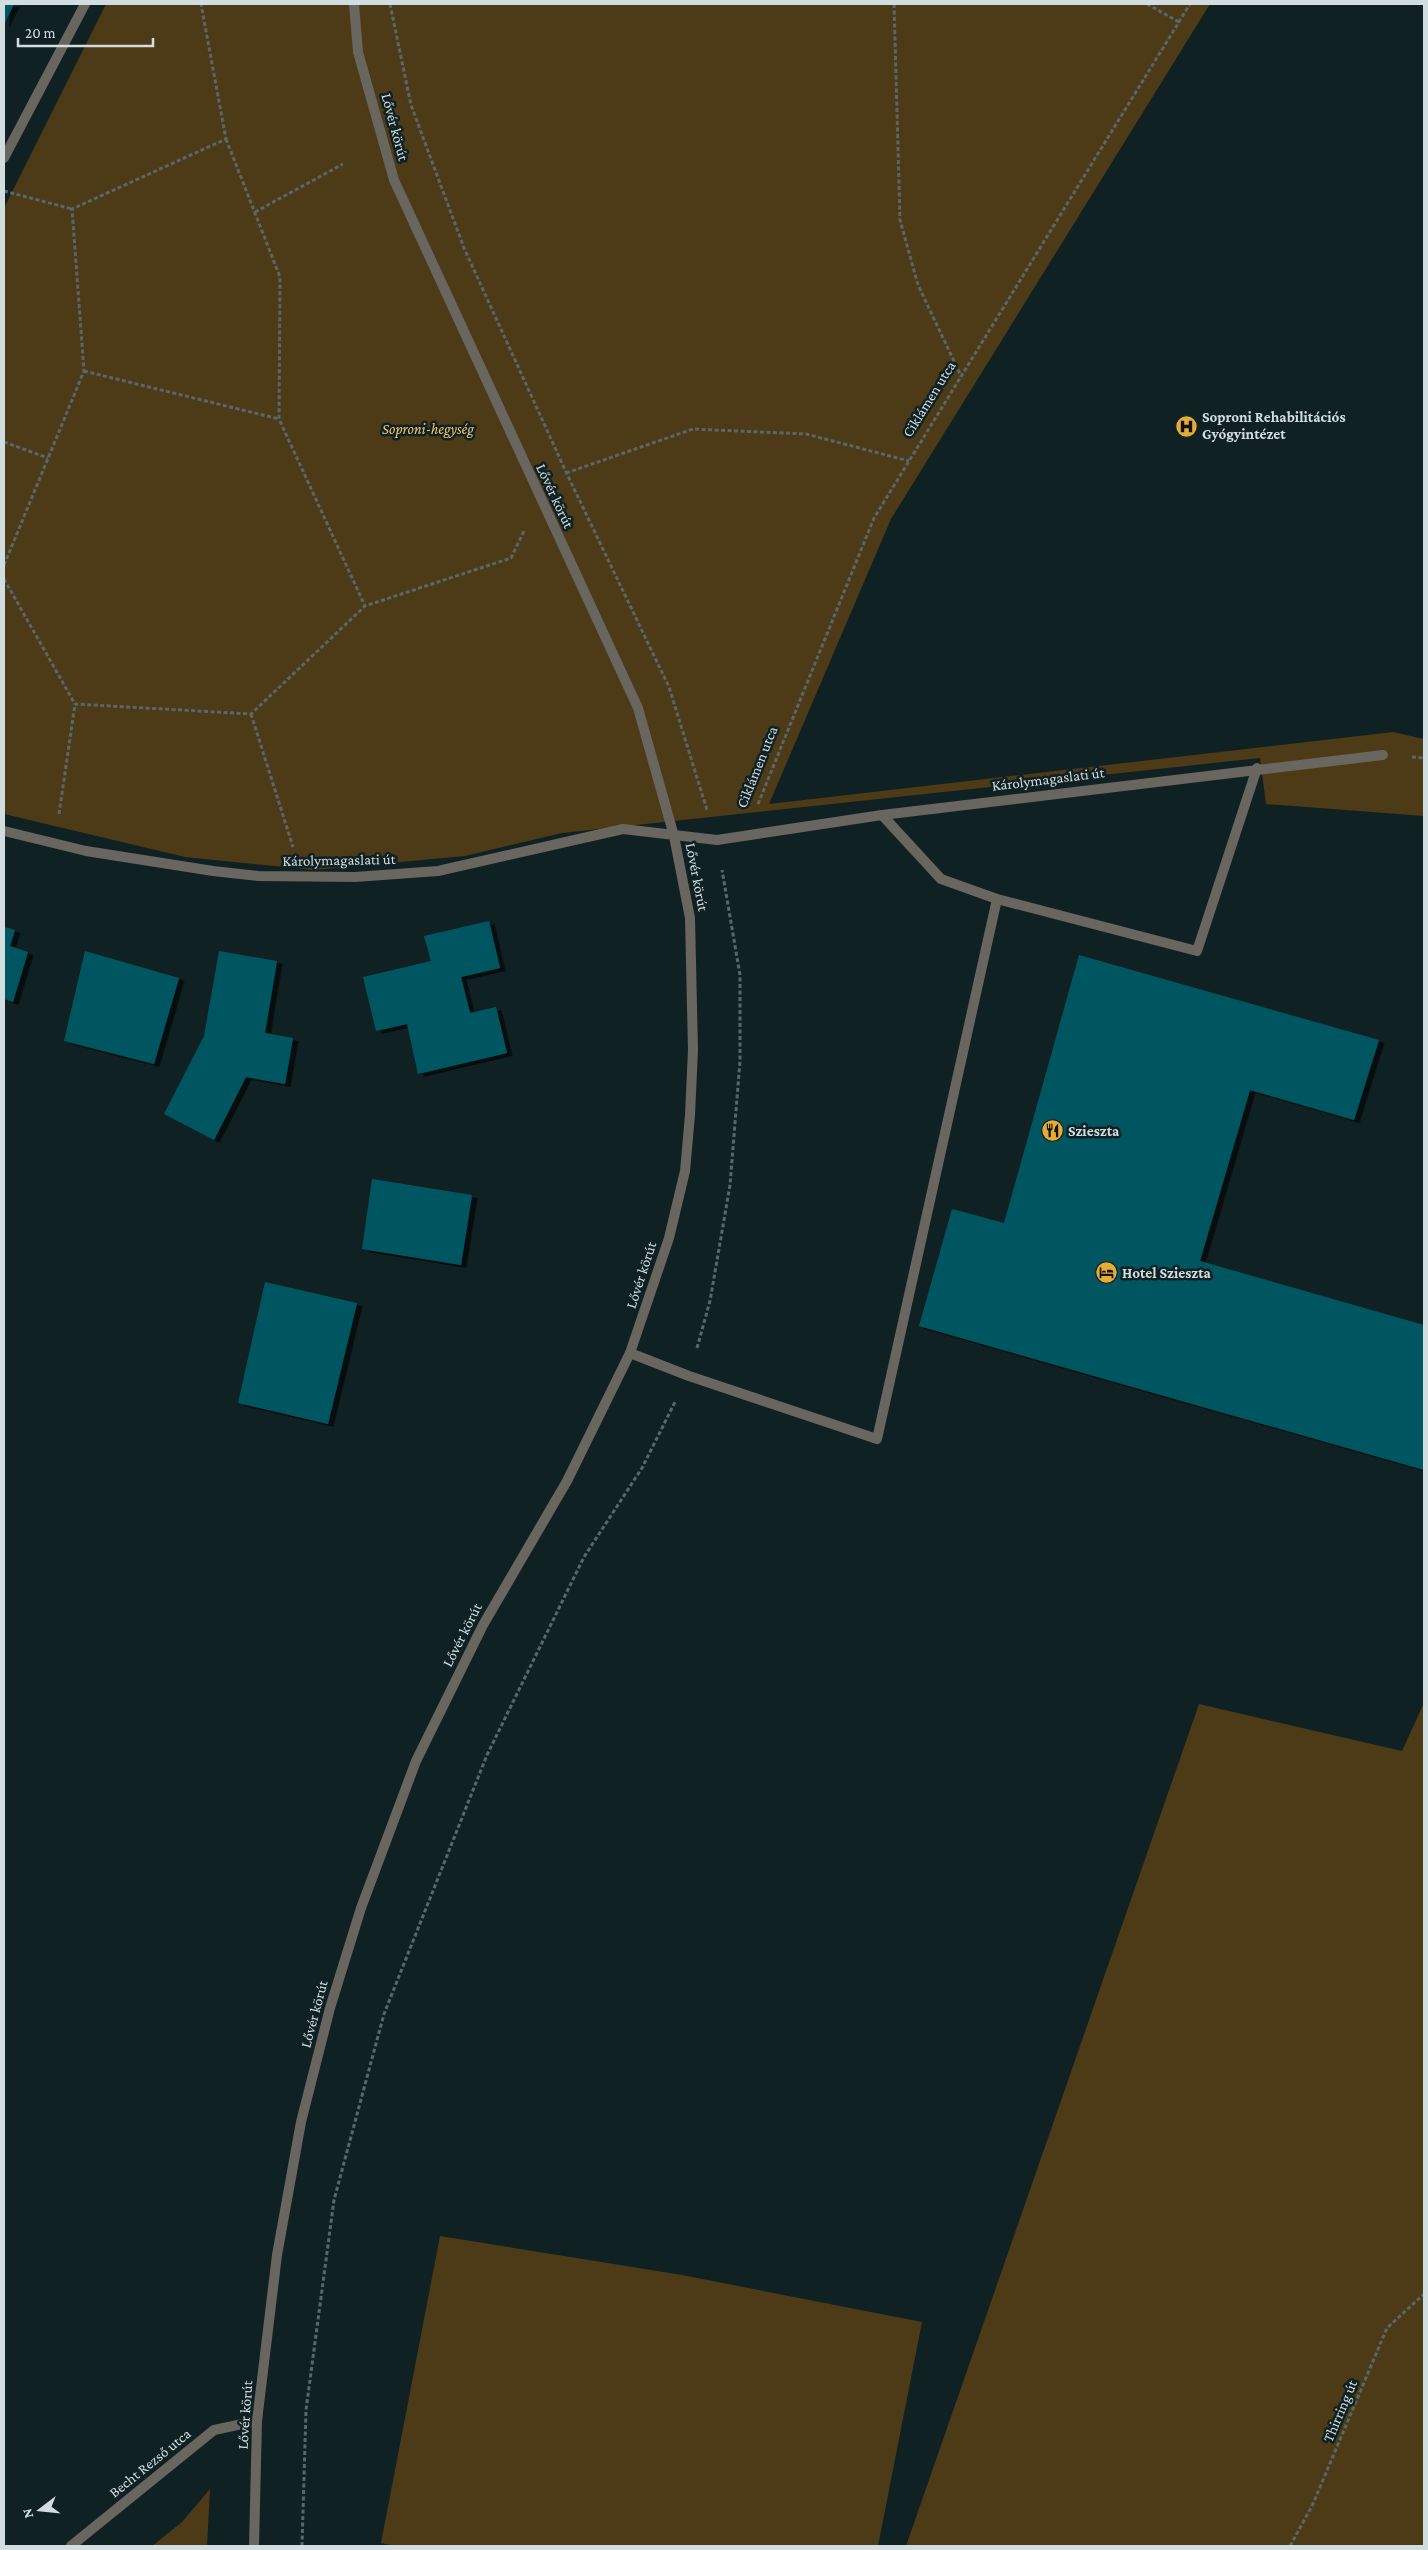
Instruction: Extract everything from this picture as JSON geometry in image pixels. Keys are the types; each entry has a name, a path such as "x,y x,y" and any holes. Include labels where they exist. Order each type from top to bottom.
{"street":[{"path":"4,158 85,4"},
{"name":"Lővér körút","path":"254,2546 257,2421 277,2255 302,2122 330,2008 360,1908 416,1761 483,1624 566,1481 630,1353 669,1238 685,1171 693,1050 690,918 674,836 638,708 394,180 358,52 354,4"},
{"name":"Károlymagaslati út","path":"716,840 882,816 1257,768 1384,755"},
{"path":"882,816 941,879 997,899 1197,951 1257,768"},
{"name":"Károlymagaslati út","path":"4,831 86,851 149,862 258,876 302,877 355,877 438,871 623,829 674,836"},
{"path":"674,836 716,840"},
{"path":"630,1353 689,1376 877,1439 997,899"},
{"name":"Becht Rezső utca","path":"71,2546 214,2430 257,2421"}],"path":[{"path":"201,4 226,139 280,277 279,420 365,606"},
{"path":"302,2546 306,2410 334,2200 384,2014 487,1756 584,1558 642,1468 689,1376 710,1301 730,1185 740,1061 740,974 716,840 669,686 566,472 461,239 411,105 390,4"},
{"path":"894,4 900,220 918,285 961,376"},
{"path":"1148,4 1179,22"},
{"name":"Ciklámen utca","path":"745,836 874,518 1190,4"},
{"path":"4,191 72,208 226,139"},
{"path":"255,212 343,164"},
{"path":"4,565 84,371 72,208"},
{"path":"84,371 279,420"},
{"path":"75,704 251,714 365,606 512,558 539,497 566,472 693,429 806,434 909,461"},
{"path":"4,442 48,458"},
{"path":"4,579 75,704 54,843"},
{"path":"251,714 302,877"},
{"name":"Thirring út","path":"1290,2546 1312,2506 1387,2328 1424,2294"}],"green space":[{"name":"Soproni-hegység","path":"106,4 1210,4 891,519 769,804 1393,732 1424,739 1424,816 1266,804 1260,758 562,833 465,856 314,870 185,857 4,814 4,208"},
{"path":"1424,1703 1424,2546 906,2546 1199,1704 1402,1751"},
{"path":"440,2236 682,2275 922,2322 878,2546 395,2546 381,2543"},
{"path":"210,2489 207,2546 152,2546 182,2522"}],"building":[{"path":"4,4 14,4 4,25"},
{"path":"489,921 500,968 461,977 470,1013 496,1007 507,1053 418,1074 407,1024 376,1031 363,977 431,961 424,936"},
{"path":"4,927 15,930 10,946 28,952 13,1002 4,999"},
{"path":"85,951 179,978 154,1064 64,1041"},
{"path":"219,951 277,961 265,1033 293,1038 285,1084 246,1077 214,1140 164,1114 204,1036"},
{"path":"1079,955 1379,1040 1354,1120 1250,1090 1200,1261 1424,1325 1424,1470 919,1326 952,1209 1004,1223"},
{"path":"372,1179 472,1195 461,1265 362,1249"},
{"path":"265,1282 357,1303 328,1424 238,1403"}],"place":[{"name":"Soproni Rehabilitációs Gyógyintézet","path":"1186,426"},
{"name":"Szieszta","path":"1052,1131"},
{"name":"Hotel Szieszta","path":"1106,1273"}]}
